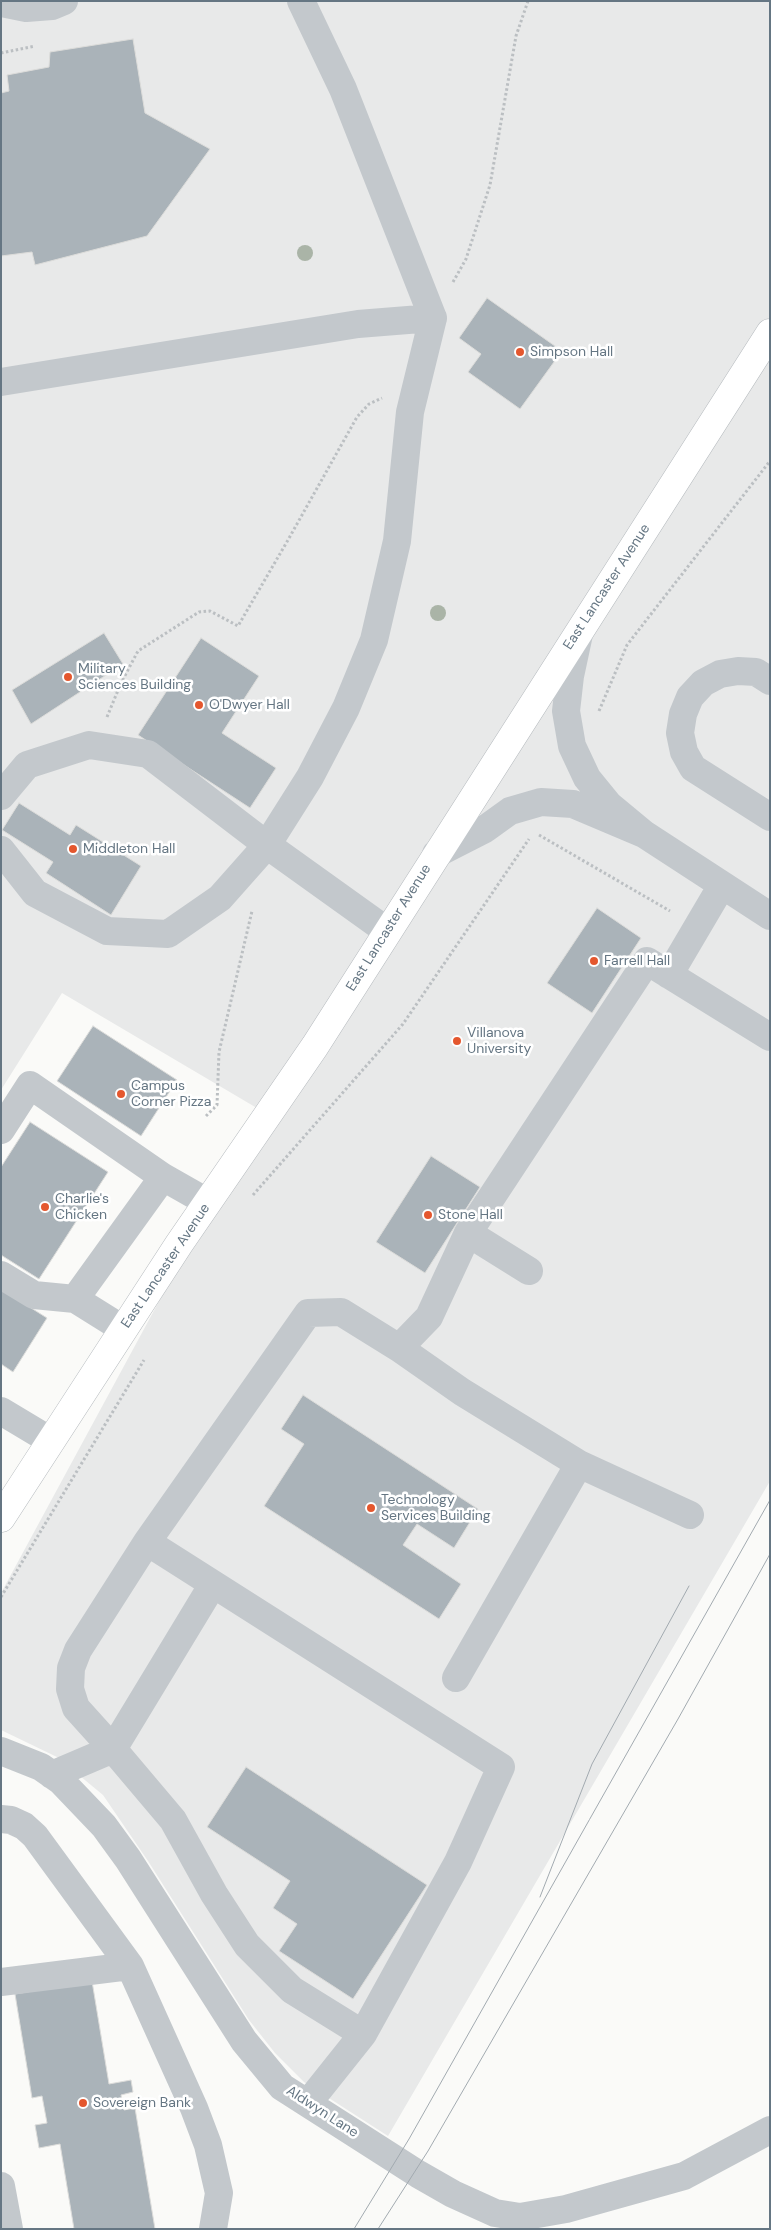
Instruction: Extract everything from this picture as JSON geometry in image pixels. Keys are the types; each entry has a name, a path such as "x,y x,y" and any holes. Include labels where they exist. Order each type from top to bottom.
{"highway":[{"name":"East Lancaster Avenue","path":"1,1518 207,1202 316,1046 436,854 770,333"}],"street":[{"path":"1,3 26,8 52,6 64,1"},
{"path":"1,850 35,893 107,931 168,934 220,898 266,845 310,777 342,717 374,640 397,540 413,399 433,318 342,89 301,1"},
{"path":"1,382 358,324 433,318"},
{"path":"580,630 570,676 566,712 572,746 587,778 609,805 644,834 770,916"},
{"path":"770,681 756,672 738,671 720,674 703,684 690,698 682,714 680,733 684,752 693,768 770,817"},
{"path":"1,796 27,765 89,745 148,754 266,845 387,931"},
{"path":"436,854 485,829 510,811 541,802 573,804 644,834"},
{"path":"669,975 722,885"},
{"path":"399,1348 429,1317 468,1233 647,961 770,1036"},
{"path":"1,1130 30,1085 163,1177 207,1202"},
{"path":"75,1299 163,1177"},
{"path":"468,1233 529,1271"},
{"path":"1,1275 34,1295 75,1299 123,1329"},
{"path":"363,2034 292,1990 247,1945 214,1894 174,1820 76,1708 70,1688 71,1668 78,1650 147,1542 308,1312 340,1312 399,1348 462,1392 579,1464 690,1515"},
{"path":"1,1411 51,1441"},
{"path":"456,1678 579,1464"},
{"path":"147,1542 501,1766 458,1862 363,2034 308,2103"},
{"path":"52,1775 113,1749 213,1584"},
{"name":"Aldwyn Lane","path":"1,1750 41,1767 84,1804 128,1859 244,2041 282,2087 418,2174 453,2194 495,2213 520,2217 566,2209 684,2176 770,2130"},
{"path":"1,1819 11,1820 24,1826 35,1836 130,1966 194,2108 208,2145 219,2193 213,2229"},
{"path":"1,1982 130,1966"},
{"path":"1,2186 9,2229"}],"path":[{"path":"433,318 466,259 490,185 516,36 528,1"},
{"path":"1,53 35,46"},
{"path":"99,746 103,726 121,683 138,651 199,612 210,611 238,626 357,417 369,404 382,398 413,399"},
{"path":"572,746 591,731 627,645 770,461"},
{"path":"252,1196 403,1024 534,832 698,927"},
{"path":"206,1116 217,1105 219,1052 252,908"},
{"path":"1,1597 149,1352"}],"shaded area":[{"name":"Villanova University","path":"1,1 770,1 770,1481 388,2136 304,2082 275,2053 249,2020 148,1861 103,1795 57,1757 1,1730 1,1593 189,1246 267,1114 62,993 1,1090"}],"building":[{"path":"133,39 145,113 210,149 147,236 35,265 32,252 1,256 1,93 9,91 7,75 49,67 50,52"},
{"name":"Simpson Hall","path":"487,298 562,351 520,409 468,372 481,354 459,338"},
{"name":"Military Sciences Building","path":"104,633 123,664 31,724 12,690"},
{"name":"O'Dwyer Hall","path":"201,638 259,676 222,733 276,768 250,808 138,735"},
{"name":"Middleton Hall","path":"19,803 70,835 76,825 141,866 111,915 46,873 53,862 2,830"},
{"name":"Farrell Hall","path":"597,908 641,938 592,1013 547,983"},
{"path":"93,1026 177,1080 141,1136 57,1081"},
{"path":"30,1122 108,1172 39,1279 1,1255 1,1167"},
{"name":"Stone Hall","path":"431,1156 480,1187 425,1273 376,1242"},
{"path":"1,1289 47,1318 13,1372 1,1364"},
{"name":"Technology Services Building","path":"303,1395 478,1509 454,1548 417,1524 403,1545 461,1584 439,1619 264,1506 304,1444 281,1429"},
{"path":"246,1767 427,1885 353,1999 279,1951 297,1924 273,1908 290,1881 207,1827"},
{"name":"Sovereign Bank","path":"92,1981 109,2084 131,2080 133,2092 121,2095 124,2110 135,2108 155,2229 74,2229 60,2144 39,2148 35,2125 47,2123 42,2096 32,2098 15,1994"}],"tram line":[{"path":"354,2229 409,2139 770,1500"},
{"path":"378,2229 428,2151 678,1719 770,1554"},
{"path":"540,1897 592,1764 689,1586"}],"place":[{"name":"Simpson Hall","path":"520,352"},
{"name":"Military Sciences Building","path":"68,677"},
{"name":"O'Dwyer Hall","path":"199,705"},
{"name":"Middleton Hall","path":"73,849"},
{"name":"Farrell Hall","path":"594,961"},
{"name":"Villanova University","path":"457,1041"},
{"name":"Campus Corner Pizza","path":"121,1094"},
{"name":"Charlie's Chicken","path":"45,1207"},
{"name":"Stone Hall","path":"428,1215"},
{"name":"Technology Services Building","path":"371,1508"},
{"name":"Sovereign Bank","path":"83,2103"}]}
